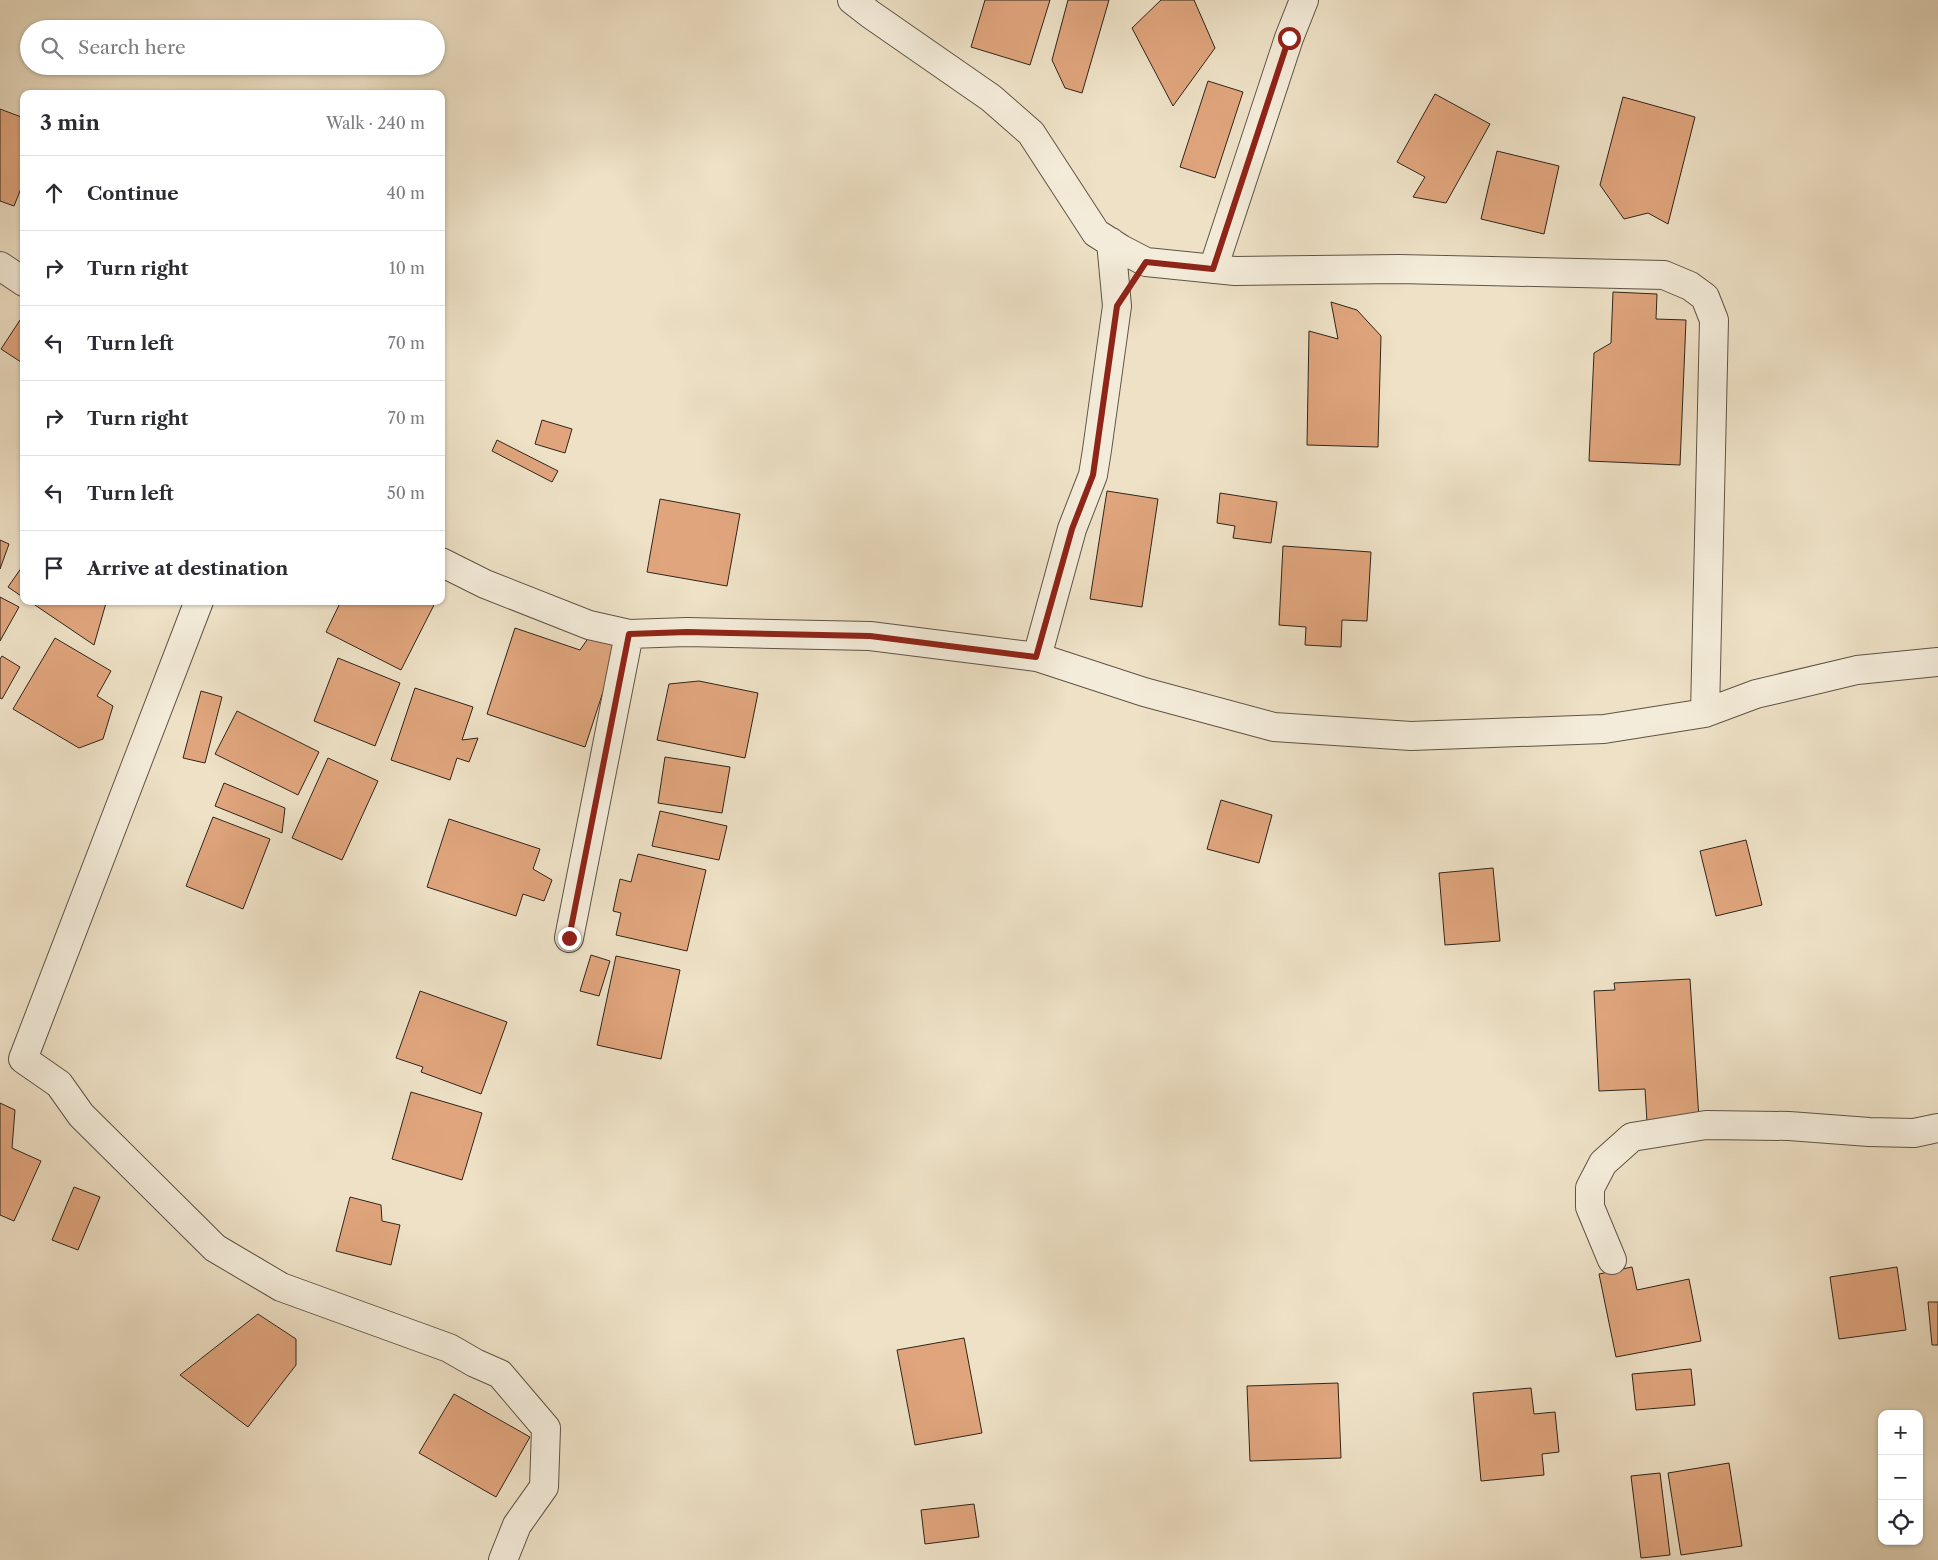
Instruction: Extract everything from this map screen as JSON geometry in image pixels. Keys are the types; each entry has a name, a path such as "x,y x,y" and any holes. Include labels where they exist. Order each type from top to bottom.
{"street":[{"path":"852,0 991,98 1032,134 1096,233 1146,262 1235,271 1398,269 1664,275 1690,286 1705,297 1714,320 1706,713"},
{"path":"1213,269 1289,38 1304,0"},
{"path":"1036,657 1072,529 1093,475 1117,306 1111,242"},
{"path":"1117,306 1146,262"},
{"path":"0,266 20,279"},
{"path":"445,564 486,584 590,625 629,634 687,632 870,636 1036,657 1144,692 1274,727 1411,736 1604,728 1706,713 1756,694 1857,670 1938,662"},
{"path":"197,605 23,1058 59,1084 81,1115 215,1248 282,1287 450,1348 475,1363 500,1374 546,1428 544,1487 517,1525 503,1560"},
{"path":"569,938 629,634"},
{"path":"0,1063 59,1084"},
{"path":"1612,1260 1590,1207 1590,1188 1603,1163 1632,1137 1706,1125 1789,1126 1869,1132 1914,1133 1938,1128"}],"building":[{"path":"985,0 1050,0 1030,65 971,47"},
{"path":"1068,0 1109,0 1082,93 1065,88 1052,60"},
{"path":"1161,0 1194,0 1215,48 1173,106 1132,28"},
{"path":"1208,81 1243,92 1215,178 1180,167"},
{"path":"1435,94 1490,124 1446,203 1413,197 1425,177 1397,162"},
{"path":"1623,97 1695,117 1668,224 1648,213 1624,219 1600,185"},
{"path":"0,109 20,116 20,191 14,206 0,201"},
{"path":"1497,151 1559,166 1544,234 1481,219"},
{"path":"1613,292 1657,294 1656,319 1686,320 1680,465 1589,461 1594,353 1611,343"},
{"path":"1331,302 1357,310 1381,336 1378,447 1307,445 1309,331 1338,339"},
{"path":"20,320 20,361 1,349"},
{"path":"542,420 572,429 565,453 535,444"},
{"path":"497,440 558,471 552,482 492,451"},
{"path":"1107,491 1158,499 1142,607 1090,599"},
{"path":"1220,493 1277,502 1271,543 1233,538 1235,526 1217,523"},
{"path":"660,499 740,514 727,586 647,572"},
{"path":"0,540 9,544 0,569"},
{"path":"1283,546 1371,552 1367,621 1342,620 1341,647 1305,645 1306,627 1279,625"},
{"path":"20,570 20,595 8,587"},
{"path":"0,597 19,607 0,641"},
{"path":"35,605 105,605 94,645"},
{"path":"339,605 434,605 401,670 326,632"},
{"path":"515,628 580,650 589,637 618,646 585,747 487,714"},
{"path":"55,638 111,671 97,696 113,706 103,739 79,748 13,709"},
{"path":"2,656 20,667 2,699 0,698 0,659"},
{"path":"338,658 400,683 375,746 314,721"},
{"path":"699,681 758,693 745,758 657,740 669,684"},
{"path":"415,688 473,707 462,740 478,738 469,762 457,758 450,780 391,760"},
{"path":"201,691 222,697 205,763 183,758"},
{"path":"237,711 319,752 298,795 215,754"},
{"path":"665,757 730,767 722,813 658,803"},
{"path":"328,758 378,781 342,860 292,838"},
{"path":"224,783 285,808 282,833 215,806"},
{"path":"1221,800 1272,815 1259,863 1207,849"},
{"path":"660,811 727,826 719,860 652,846"},
{"path":"213,817 270,839 243,909 186,886"},
{"path":"449,819 540,849 533,869 552,880 544,901 523,894 516,916 427,887"},
{"path":"1746,840 1762,905 1716,916 1700,851"},
{"path":"638,854 706,870 687,951 616,935 621,913 613,911 620,879 631,882"},
{"path":"1493,868 1500,941 1445,945 1439,873"},
{"path":"591,955 610,961 599,996 580,991"},
{"path":"616,956 680,970 661,1059 597,1045"},
{"path":"1690,979 1699,1119 1647,1122 1645,1089 1599,1091 1594,991 1615,990 1614,983"},
{"path":"420,991 507,1022 481,1094 421,1072 423,1067 396,1058"},
{"path":"411,1092 482,1113 462,1180 392,1159"},
{"path":"0,1103 15,1110 12,1148 41,1161 14,1221 0,1215"},
{"path":"74,1187 100,1197 78,1250 52,1240"},
{"path":"350,1197 381,1205 382,1221 400,1225 391,1265 336,1251"},
{"path":"1632,1267 1637,1290 1689,1279 1701,1341 1616,1357 1599,1274"},
{"path":"1897,1267 1906,1330 1839,1339 1830,1277"},
{"path":"1928,1302 1938,1302 1938,1345 1932,1345"},
{"path":"258,1314 296,1339 296,1365 248,1427 180,1375"},
{"path":"964,1338 982,1433 915,1445 897,1350"},
{"path":"1691,1369 1695,1405 1636,1410 1632,1374"},
{"path":"1338,1383 1341,1458 1250,1461 1247,1386"},
{"path":"1531,1388 1534,1414 1555,1412 1559,1452 1542,1454 1544,1475 1481,1481 1473,1393"},
{"path":"454,1394 530,1437 496,1497 419,1453"},
{"path":"1729,1463 1742,1546 1681,1555 1668,1473"},
{"path":"1660,1473 1670,1555 1641,1558 1631,1476"},
{"path":"974,1504 979,1537 925,1544 921,1510"}],"route":[{"path":"569,938 629,634 687,632 870,636 1036,657 1072,529 1093,475 1117,306 1146,262 1213,269 1289,38"}]}
